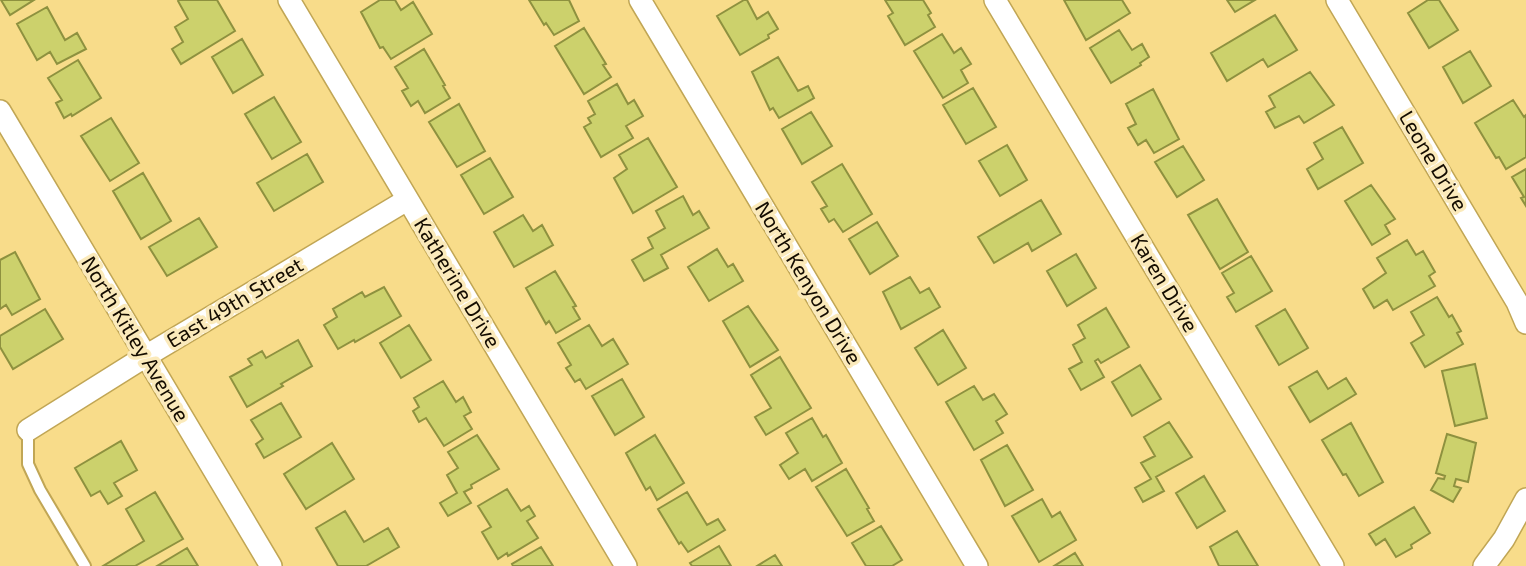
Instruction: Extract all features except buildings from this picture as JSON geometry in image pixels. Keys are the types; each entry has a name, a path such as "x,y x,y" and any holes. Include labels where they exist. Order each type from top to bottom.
{"street":[{"name":"Katherine Drive","path":"289,0 626,566"},
{"name":"North Kenyon Drive","path":"640,0 977,566"},
{"name":"Karen Drive","path":"995,0 1333,566"},
{"name":"Leone Drive","path":"1337,0 1517,302 1526,323"},
{"name":"North Kitley Avenue","path":"0,111 271,566"},
{"name":"East 49th Street","path":"28,430 407,200"},
{"path":"1484,566 1504,539 1526,499"}],"lane":[{"path":"28,430 28,464 40,490 85,566"}]}
